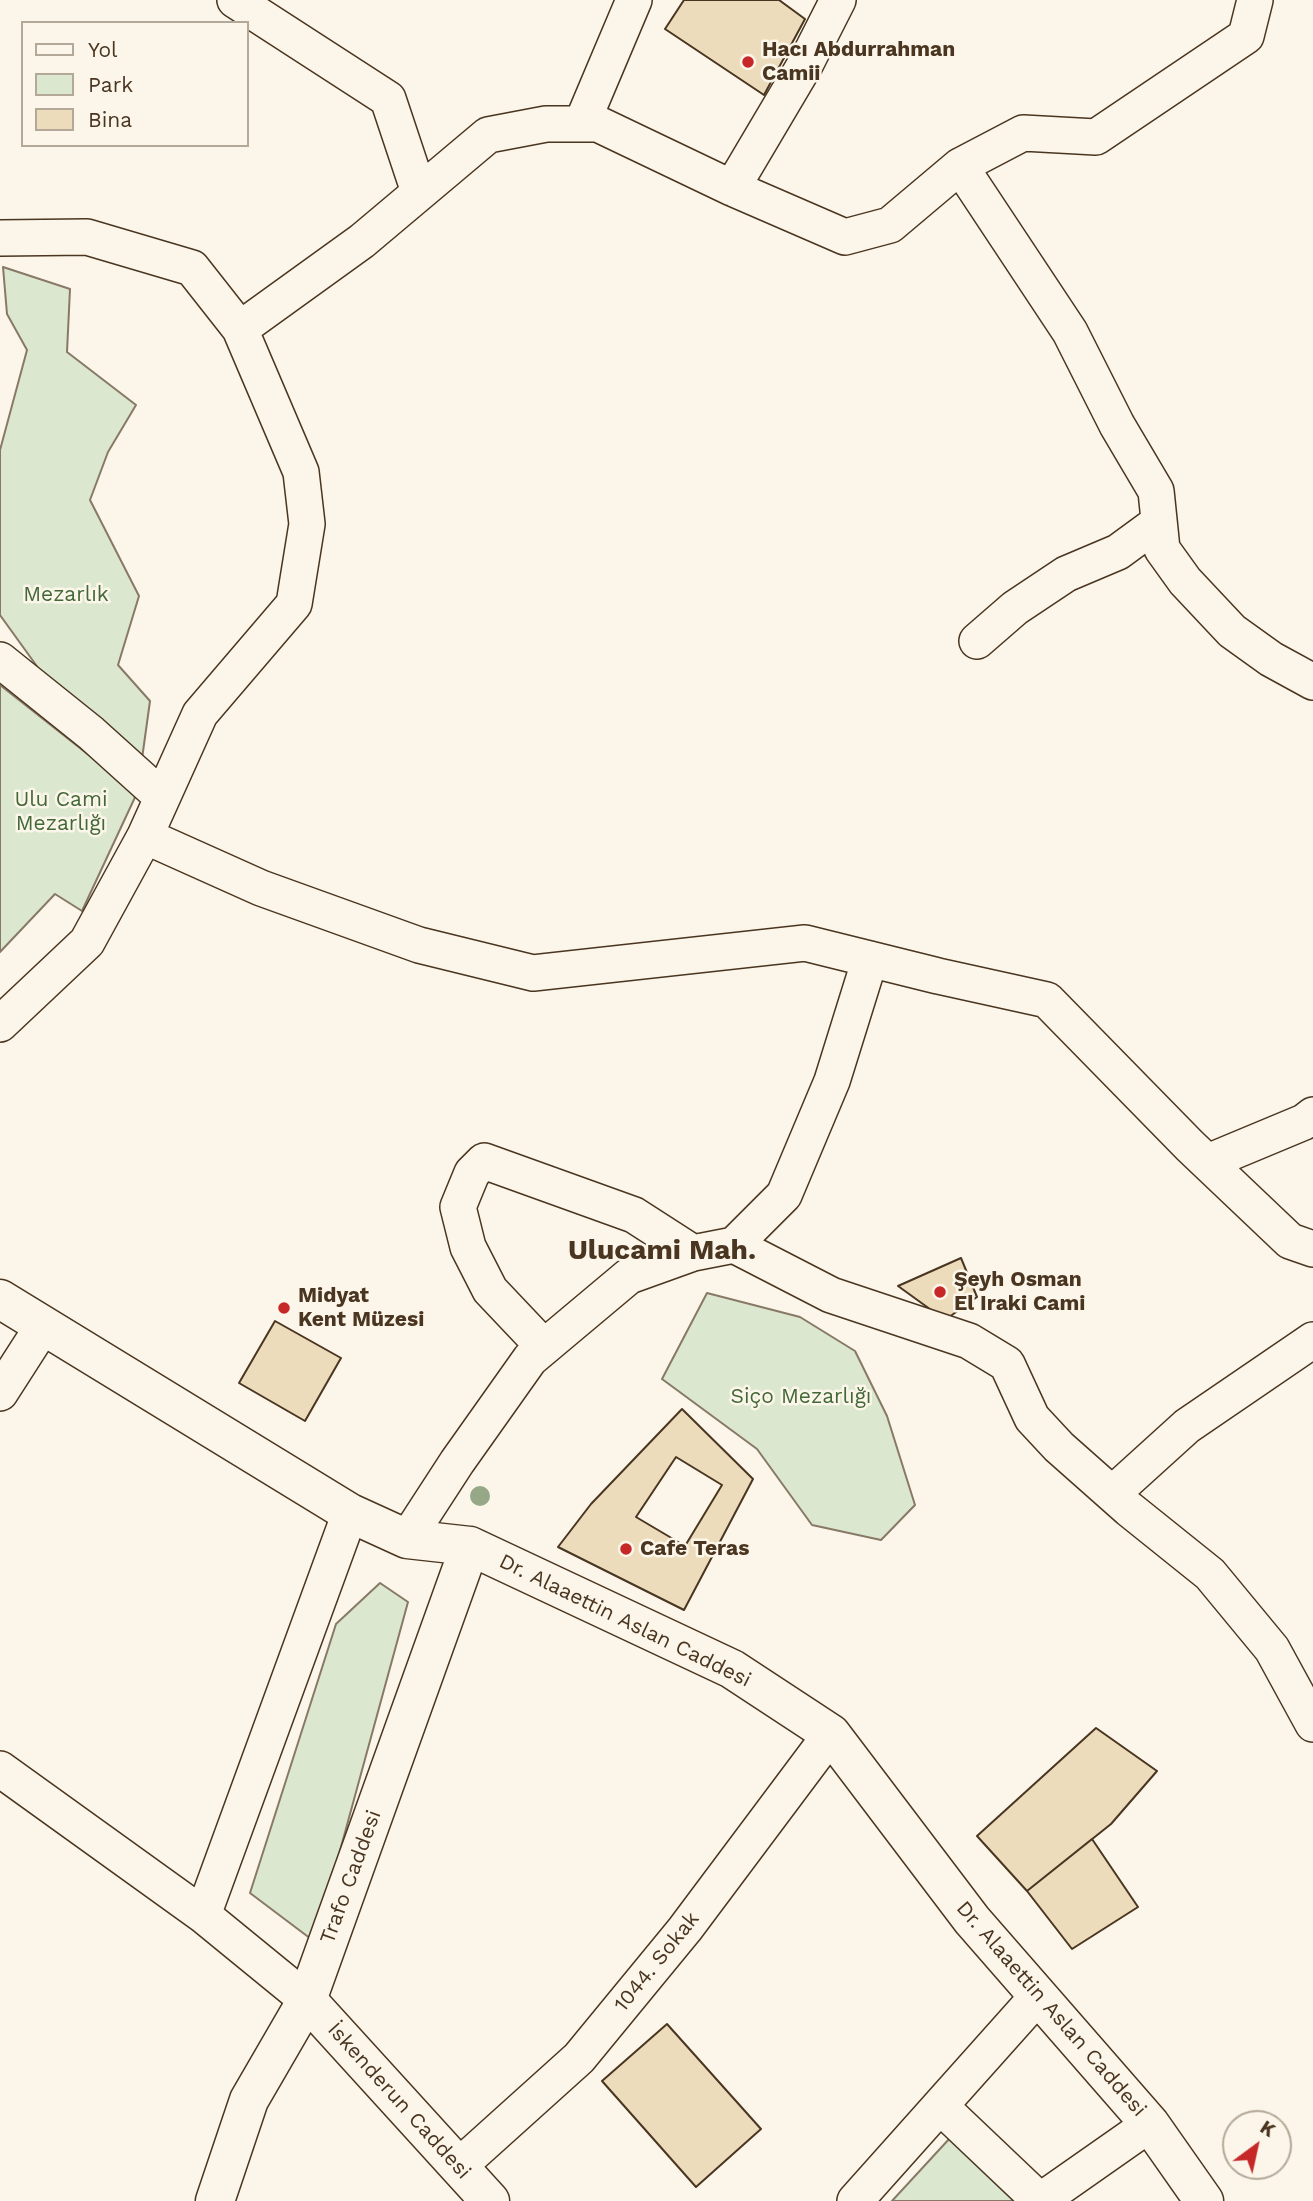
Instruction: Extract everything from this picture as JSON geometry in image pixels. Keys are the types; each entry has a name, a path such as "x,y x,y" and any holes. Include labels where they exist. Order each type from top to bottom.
{"street":[{"path":"236,0 388,99 419,192"},
{"path":"582,123 634,0"},
{"path":"732,188 806,62 838,0"},
{"path":"240,329 362,241 488,135 546,124 598,124 732,188 845,237 890,225 960,166 1023,133 1096,137 1245,36 1255,0"},
{"path":"960,166 1070,332 1117,425 1156,491 1163,548 1185,581 1232,631 1271,659 1313,682"},
{"path":"0,237 87,237 192,268 240,329 302,472 307,524 294,604 200,714 145,836 87,942 0,1024"},
{"path":"977,641 1015,608 1066,574 1118,552 1159,522"},
{"path":"0,660 91,733 162,797"},
{"path":"145,836 261,888 419,945 533,973 804,943 1047,1000 1290,1241 1313,1249"},
{"path":"407,1539 457,1462 530,1359 629,1276 693,1253 734,1245 784,1195 832,1081 870,959"},
{"path":"1208,1162 1304,1122 1313,1115"},
{"path":"544,1347 491,1290 468,1247 458,1208 472,1173 484,1161 634,1215 693,1253"},
{"path":"734,1245 831,1295 969,1340 1007,1364 1032,1418 1059,1447 1210,1574 1272,1650 1313,1724"},
{"name":"Dr. Alaaettin Aslan Caddesi","path":"0,1299 350,1513 407,1539 470,1546 732,1669 831,1734 972,1920 1150,2124 1204,2201"},
{"path":"0,1393 43,1326"},
{"path":"1112,1494 1186,1426 1313,1340"},
{"path":"204,1915 350,1513"},
{"name":"Trafo Caddesi","path":"215,2201 249,2099 307,2000 470,1546"},
{"name":"1044. Sokak","path":"458,2167 579,2058 685,1929 831,1734"},
{"path":"0,1769 204,1915 307,2000"},
{"path":"855,2201 1038,1996"},
{"name":"İskenderun Caddesi","path":"307,2000 490,2201"},
{"path":"940,2106 1040,2200 1150,2124"}],"green space":[{"name":"Mezarlık","path":"3,267 70,289 67,352 136,405 108,452 90,500 139,596 118,665 150,701 141,766 49,683 0,615 0,450 27,350 7,314"},
{"name":"Ulu Cami Mezarlığı","path":"0,685 137,793 82,911 55,894 0,952"},
{"name":"Siço Mezarlığı","path":"707,1293 800,1317 855,1351 887,1416 915,1505 881,1540 812,1525 757,1449 662,1379"},
{"path":"380,1583 408,1602 315,1942 250,1893 336,1624"},
{"path":"950,2138 1019,2195 1013,2201 892,2201"}],"building":[{"name":"Hacı Abdurrahman Camii","path":"684,0 779,0 805,19 764,95 665,29"},
{"name":"Şeyh Osman El Iraki Cami","path":"961,1258 977,1297 945,1320 898,1286"},
{"path":"275,1321 341,1358 305,1421 239,1383"},
{"path":"682,1409 753,1479 684,1610 558,1547 591,1504","holes":["676,1457 722,1485 685,1546 636,1517"]},
{"path":"1096,1728 1157,1771 1111,1824 1027,1891 977,1836"},
{"path":"1092,1839 1138,1907 1072,1949 1027,1891"},
{"path":"667,2024 761,2129 696,2187 602,2081"}],"place":[{"name":"Hacı Abdurrahman Camii","path":"748,62"},
{"name":"Şeyh Osman El Iraki Cami","path":"940,1292"},
{"name":"Midyat Kent Müzesi","path":"284,1308"},
{"name":"Cafe Teras","path":"626,1549"}],"district":[{"name":"Ulucami Mah.","path":"662,1251"}]}
